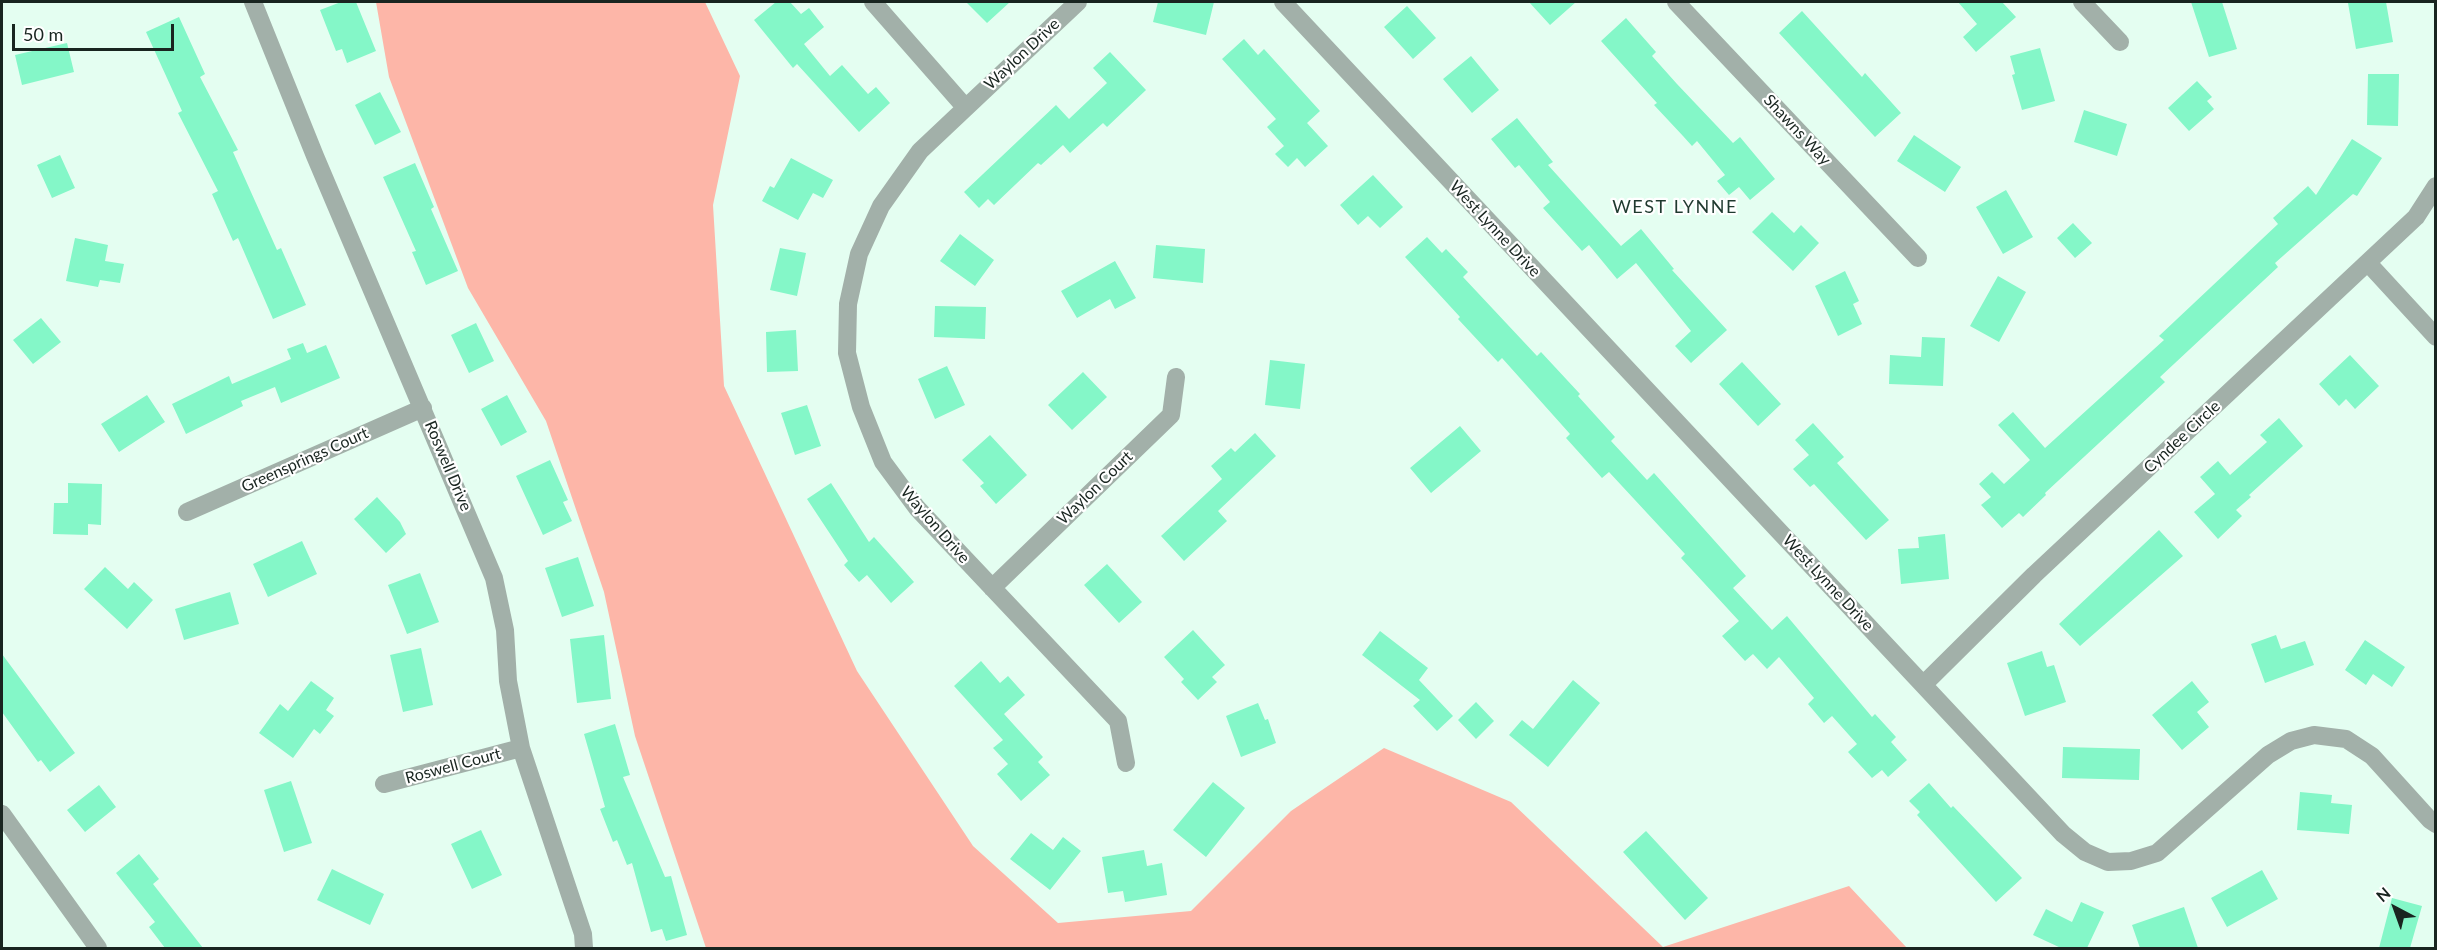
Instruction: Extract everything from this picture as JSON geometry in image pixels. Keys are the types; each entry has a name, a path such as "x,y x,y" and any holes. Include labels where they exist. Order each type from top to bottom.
{"street":[{"name":"Roswell Drive","path":"253,2 311,146 494,578 505,630 508,681 521,748 583,934 584,948"},
{"path":"873,2 965,107"},
{"name":"Waylon Drive","path":"1078,2 920,151 880,207 859,254 848,304 847,353 861,408 883,462 916,508 1118,720 1126,763"},
{"name":"West Lynne Drive","path":"1283,2 2063,834 2085,852 2108,862 2130,861 2157,853 2268,755 2291,741 2314,735 2346,739 2372,756 2434,827"},
{"name":"Shawns Way","path":"1676,2 1918,258"},
{"path":"2082,2 2120,42"},
{"name":"Cyndee Circle","path":"1924,684 2034,575 2416,217 2436,186"},
{"path":"2368,263 2436,337"},
{"name":"Waylon Court","path":"992,588 1171,415 1176,377"},
{"name":"Greensprings Court","path":"187,512 423,408"},
{"name":"Roswell Court","path":"384,784 521,748"},
{"path":"2,814 98,948"}],"shaded area":[{"path":"376,2 705,2 740,76 713,205 724,386 857,671 973,846 1058,923 1191,911 1291,811 1384,748 1511,802 1663,947 1849,886 1907,948 706,948 635,736 604,592 546,421 468,288 389,77"}],"building":[{"path":"341,2 356,2 376,51 347,63 342,49 336,51 320,10"},
{"path":"776,2 790,2 801,14 809,8 824,27 804,44 830,76 842,65 868,94 876,87 890,103 859,132 797,64 793,68 754,20"},
{"path":"966,2 1010,2 987,23"},
{"path":"1158,2 1214,2 1206,35 1153,22"},
{"path":"1529,2 1576,2 1550,25"},
{"path":"1958,2 2002,2 2016,17 1976,52 1963,37 1977,24"},
{"path":"2191,2 2222,2 2237,49 2209,57"},
{"path":"2386,2 2393,42 2356,49 2348,3"},
{"path":"1407,6 1436,38 1413,59 1384,27"},
{"path":"1802,11 1862,77 1865,73 1901,113 1875,137 1779,33"},
{"path":"179,17 205,74 200,77 238,150 233,152 277,250 281,248 306,305 273,319 238,238 233,241 212,194 218,191 178,113 182,111 146,32"},
{"path":"1626,18 1656,52 1652,56 1677,84 1733,143 1740,137 1775,179 1750,200 1739,187 1729,195 1717,181 1725,175 1697,141 1692,146 1654,105 1657,103 1601,41"},
{"path":"1244,39 1258,55 1264,49 1320,111 1307,123 1328,146 1305,167 1297,158 1288,167 1275,154 1284,146 1267,127 1276,119 1222,59"},
{"path":"67,43 74,72 22,85 15,55"},
{"path":"2040,48 2055,101 2022,110 2012,75 2015,74 2010,56"},
{"path":"1110,52 1146,90 1107,127 1103,123 1070,153 1063,145 1041,165 1038,163 994,205 988,199 979,208 964,192 1056,105 1069,119 1107,83 1093,68"},
{"path":"1471,56 1499,90 1472,113 1443,79"},
{"path":"2368,74 2399,74 2398,126 2367,125"},
{"path":"2197,81 2212,97 2207,101 2214,109 2189,131 2168,108"},
{"path":"380,92 401,132 375,145 355,105"},
{"path":"2084,110 2127,124 2117,156 2074,142"},
{"path":"1517,118 1553,162 1548,165 1621,246 1641,229 1674,269 1672,270 1727,330 1691,363 1675,346 1691,331 1636,263 1617,279 1589,245 1582,251 1543,208 1550,202 1519,165 1515,168 1491,139"},
{"path":"1914,135 1961,167 1945,192 1897,161"},
{"path":"2352,139 2382,158 2357,196 2353,194 2275,263 2278,267 2160,377 2165,382 2045,493 2046,495 2023,517 2019,513 2002,528 1981,505 1991,497 1979,484 1992,472 2004,484 2030,460 1998,425 2013,412 2045,448 2164,340 2159,336 2278,224 2273,218 2308,186 2316,195"},
{"path":"60,155 75,188 52,198 37,165"},
{"path":"791,158 833,180 823,198 813,193 798,220 762,201 770,186 774,188"},
{"path":"415,163 434,207 431,209 458,271 426,285 412,252 416,251 383,177"},
{"path":"1373,175 1403,207 1380,228 1368,216 1358,225 1340,205"},
{"path":"2006,190 2033,237 2003,254 1976,207"},
{"path":"1772,212 1794,233 1801,225 1819,243 1793,271 1752,232"},
{"path":"2073,223 2092,243 2075,258 2057,238"},
{"path":"960,234 994,260 975,286 940,261"},
{"path":"1427,237 1442,253 1446,249 1468,272 1463,277 1537,356 1541,352 1580,394 1578,396 1615,437 1611,441 1647,480 1654,473 1746,576 1733,588 1772,630 1787,616 1872,717 1875,714 1896,737 1891,742 1907,760 1888,777 1882,770 1872,778 1848,752 1857,744 1832,716 1824,723 1808,704 1814,698 1779,657 1767,669 1753,654 1745,661 1722,636 1739,621 1681,558 1685,554 1609,472 1602,478 1566,438 1570,434 1502,358 1498,362 1405,257"},
{"path":"75,238 108,245 105,261 124,264 120,283 100,280 98,287 66,281"},
{"path":"1156,245 1205,249 1203,283 1153,278"},
{"path":"780,248 806,253 797,296 770,290"},
{"path":"1115,261 1136,298 1115,309 1110,299 1077,318 1061,291"},
{"path":"1845,271 1859,301 1853,304 1862,324 1838,336 1815,286"},
{"path":"1998,276 2026,292 1999,342 1970,326"},
{"path":"935,306 986,307 985,339 934,337"},
{"path":"41,318 61,342 33,364 13,340"},
{"path":"476,323 494,361 469,373 451,335"},
{"path":"796,330 798,371 767,372 766,332"},
{"path":"1922,337 1945,338 1943,386 1889,384 1890,355 1921,357"},
{"path":"303,343 307,353 326,345 340,378 281,403 275,387 241,401 243,406 186,434 172,404 229,376 232,384 291,359 287,349"},
{"path":"2350,355 2379,386 2355,409 2346,399 2339,406 2319,384"},
{"path":"1270,360 1305,364 1300,409 1265,405"},
{"path":"1742,362 1781,404 1758,426 1719,384"},
{"path":"947,366 965,405 935,419 918,379"},
{"path":"1083,372 1107,397 1072,430 1048,405"},
{"path":"147,395 165,422 119,452 101,424"},
{"path":"507,395 527,432 501,446 481,409"},
{"path":"807,405 821,446 795,455 781,413"},
{"path":"2279,418 2303,446 2249,495 2251,497 2236,510 2242,516 2218,539 2194,512 2215,494 2200,477 2218,461 2230,475 2267,442 2260,435"},
{"path":"1813,423 1844,457 1837,463 1889,520 1866,540 1814,484 1810,487 1793,469 1809,455 1795,440"},
{"path":"1460,426 1481,451 1431,493 1410,468"},
{"path":"1255,433 1276,456 1218,511 1227,521 1184,561 1161,536 1222,479 1211,466 1231,448 1235,452"},
{"path":"990,435 1027,475 996,504 980,486 984,483 962,460"},
{"path":"550,460 568,500 563,502 572,521 543,535 516,476"},
{"path":"68,483 102,484 101,525 88,524 88,535 53,534 54,503 68,503"},
{"path":"831,483 869,542 874,537 914,582 891,603 867,575 859,582 844,565 848,561 807,499"},
{"path":"377,497 400,522 406,534 386,553 354,519"},
{"path":"2159,530 2183,556 2080,646 2059,624"},
{"path":"1945,534 1949,579 1901,584 1898,549 1919,548 1918,537"},
{"path":"302,541 317,574 268,597 253,564"},
{"path":"578,557 594,606 562,617 545,568"},
{"path":"1107,564 1142,602 1119,623 1084,585"},
{"path":"105,567 128,589 134,582 153,600 127,629 84,589"},
{"path":"420,573 439,622 407,634 388,585"},
{"path":"230,592 239,624 184,640 175,609"},
{"path":"1193,630 1225,665 1212,677 1217,682 1198,700 1181,682 1184,679 1164,657"},
{"path":"1380,631 1428,668 1419,680 1453,716 1437,731 1413,706 1420,700 1362,655"},
{"path":"604,635 611,699 577,703 570,639"},
{"path":"2276,635 2281,649 2305,641 2314,665 2265,683 2251,644"},
{"path":"2365,640 2405,667 2392,687 2373,674 2366,685 2345,670"},
{"path":"421,648 433,705 403,712 390,655"},
{"path":"2042,651 2047,667 2054,665 2066,702 2025,716 2007,663"},
{"path":"2,654 75,753 50,772 41,760 38,762 2,712"},
{"path":"981,661 1000,683 1008,676 1025,695 1004,714 1043,757 1038,762 1050,775 1021,801 997,774 1008,764 993,748 1003,740 954,686"},
{"path":"1573,680 1600,703 1548,767 1509,735 1522,720 1533,729"},
{"path":"311,681 334,698 326,710 334,716 320,734 314,729 293,758 259,733 280,704 288,711"},
{"path":"2192,681 2209,702 2197,712 2209,727 2182,750 2152,715"},
{"path":"1476,702 1494,721 1476,739 1458,720"},
{"path":"1258,703 1265,720 1268,719 1276,743 1241,757 1226,716"},
{"path":"615,724 630,775 623,777 665,877 671,876 687,935 666,941 662,929 651,932 632,863 627,865 617,840 613,842 600,809 605,807 584,734"},
{"path":"2063,747 2140,749 2139,780 2062,778"},
{"path":"291,781 312,843 284,852 264,790"},
{"path":"1213,782 1245,808 1206,857 1173,830"},
{"path":"1929,783 2022,878 1996,902 1917,815 1920,812 1909,801"},
{"path":"99,785 116,807 85,832 67,810"},
{"path":"2300,792 2332,795 2331,803 2352,805 2349,834 2297,830"},
{"path":"481,830 502,875 472,889 451,844"},
{"path":"1646,831 1708,898 1685,920 1623,852"},
{"path":"1031,833 1053,850 1063,837 1081,851 1050,890 1010,859"},
{"path":"1144,850 1147,866 1162,863 1167,895 1125,902 1123,891 1108,893 1102,857"},
{"path":"139,854 159,879 153,884 203,948 165,948 149,927 155,922 116,873"},
{"path":"332,869 384,894 370,925 317,900"},
{"path":"2262,870 2278,899 2227,927 2211,898"},
{"path":"2392,898 2422,906 2410,948 2379,948"},
{"path":"2081,902 2104,912 2087,948 2061,948 2033,935 2046,909 2072,922"},
{"path":"2184,907 2198,948 2140,948 2132,925"}],"district":[{"name":"WEST LYNNE","path":"1675,207"}]}
